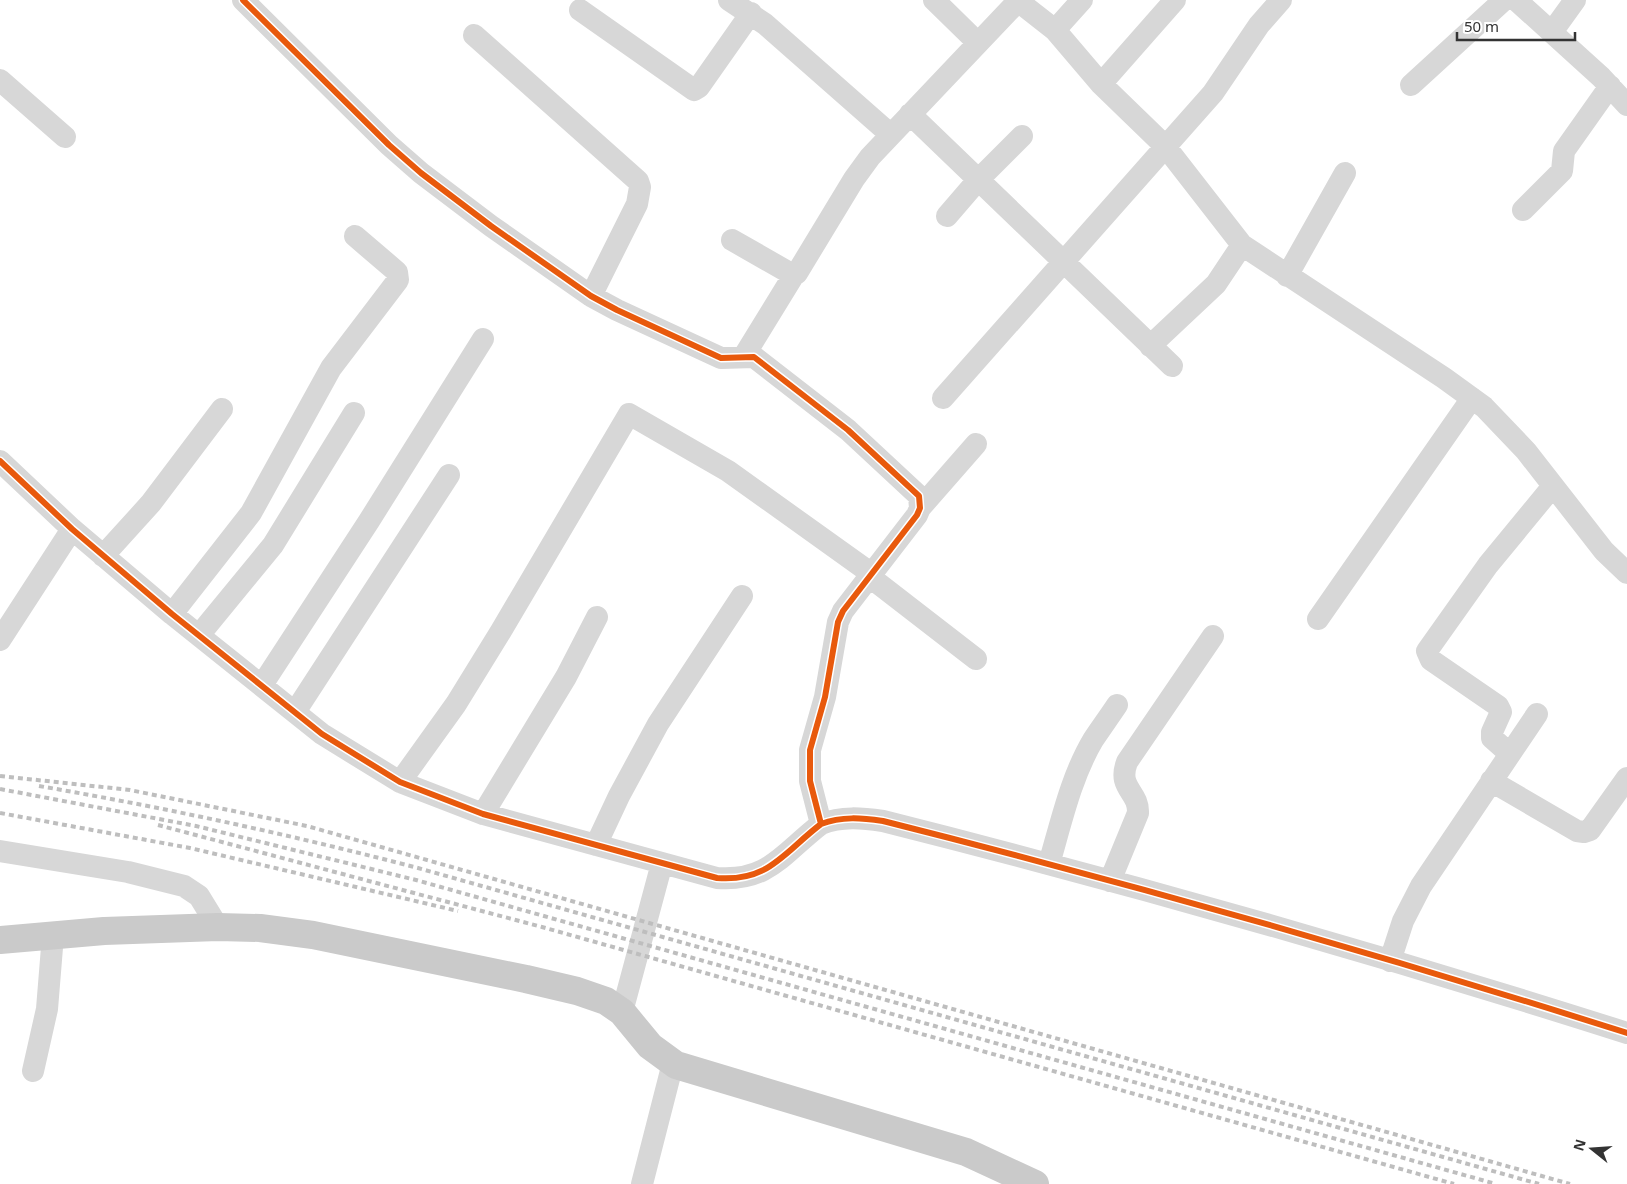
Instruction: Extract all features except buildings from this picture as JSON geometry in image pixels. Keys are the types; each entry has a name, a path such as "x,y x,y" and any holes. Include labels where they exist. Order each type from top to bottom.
{"main road":[{"path":"0,940 53,935 218,927 260,928 313,934 526,979 606,1001 622,1012 650,1046 673,1063 709,1077 966,1152 1035,1184"}],"street":[{"path":"243,0 389,145 421,173 491,226 591,296 718,356 729,359 750,356 758,360 848,430 919,496 920,508"},
{"path":"729,0 751,13 890,134"},
{"path":"934,0 978,43"},
{"path":"1055,30 1082,0"},
{"path":"1100,84 1176,0"},
{"path":"943,398 1213,93 1259,25 1281,0"},
{"path":"1411,85 1504,0"},
{"path":"1516,0 1610,86 1627,105"},
{"path":"1552,32 1575,0"},
{"path":"744,356 795,273 800,270 854,179 890,134 1019,1 1055,30 1100,84 1165,146 1242,245 1274,264 1287,276 1484,407 1526,451 1604,551 1627,573"},
{"path":"580,10 694,90 699,88 751,13"},
{"path":"474,35 638,181 640,187 637,204 591,296"},
{"path":"0,80 65,137"},
{"path":"1523,210 1562,171 1564,151 1610,86"},
{"path":"910,114 1172,366"},
{"path":"947,216 978,180 1022,136"},
{"path":"1287,276 1345,173"},
{"path":"172,614 251,513 331,368 398,280 397,272 355,236"},
{"path":"732,240 795,273"},
{"path":"1150,346 1216,284 1242,245"},
{"path":"262,685 369,521 483,339"},
{"path":"1318,619 1472,398"},
{"path":"104,556 151,504 222,409"},
{"path":"200,634 273,545 354,413"},
{"path":"400,782 456,704 501,632 629,414 728,471 871,576 976,659"},
{"path":"821,824 810,781 810,750 825,697 840,616 920,508 976,444"},
{"path":"0,461 72,529 172,614 200,634 322,734 400,782 483,814 717,878 745,878 761,873 821,824 845,818 884,821 1049,864 1390,960 1483,987 1627,1034"},
{"path":"295,712 450,475"},
{"path":"1510,754 1492,738 1492,732 1500,714 1498,706 1431,660 1427,651 1494,558 1553,486"},
{"path":"0,640 72,529"},
{"path":"596,846 635,764 658,724 742,596"},
{"path":"483,814 566,676 597,617"},
{"path":"1110,882 1138,813 1137,804 1124,782 1127,762 1213,636"},
{"path":"1049,864 1073,784 1093,741 1117,705"},
{"path":"1390,960 1403,921 1421,886 1537,714"},
{"path":"1492,781 1577,831 1584,832 1590,830 1627,778"},
{"path":"0,851 128,872 184,886 199,896 218,927"},
{"path":"622,1012 662,864"},
{"path":"33,1072 47,1009 53,935"},
{"path":"642,1184 673,1063"}],"railway":[{"path":"0,776 130,790 307,826 1570,1184"},
{"path":"39,786 229,823 324,844 418,868 1539,1184"},
{"path":"0,789 196,826 416,880 1496,1184"},
{"path":"0,813 190,848 458,911"},
{"path":"158,825 542,927 1454,1184"}],"cycle path":[{"path":"243,0 389,145 421,173 491,226 591,296 617,310 721,358 754,357 848,430 919,496 920,508 917,515 843,611 838,622 825,697 810,750 810,781 821,824"},
{"path":"0,461 72,529 172,614 322,734 400,782 483,814 717,878 735,878 763,870 785,855 821,824 829,821 844,819 883,821 1257,921 1627,1033"}]}
